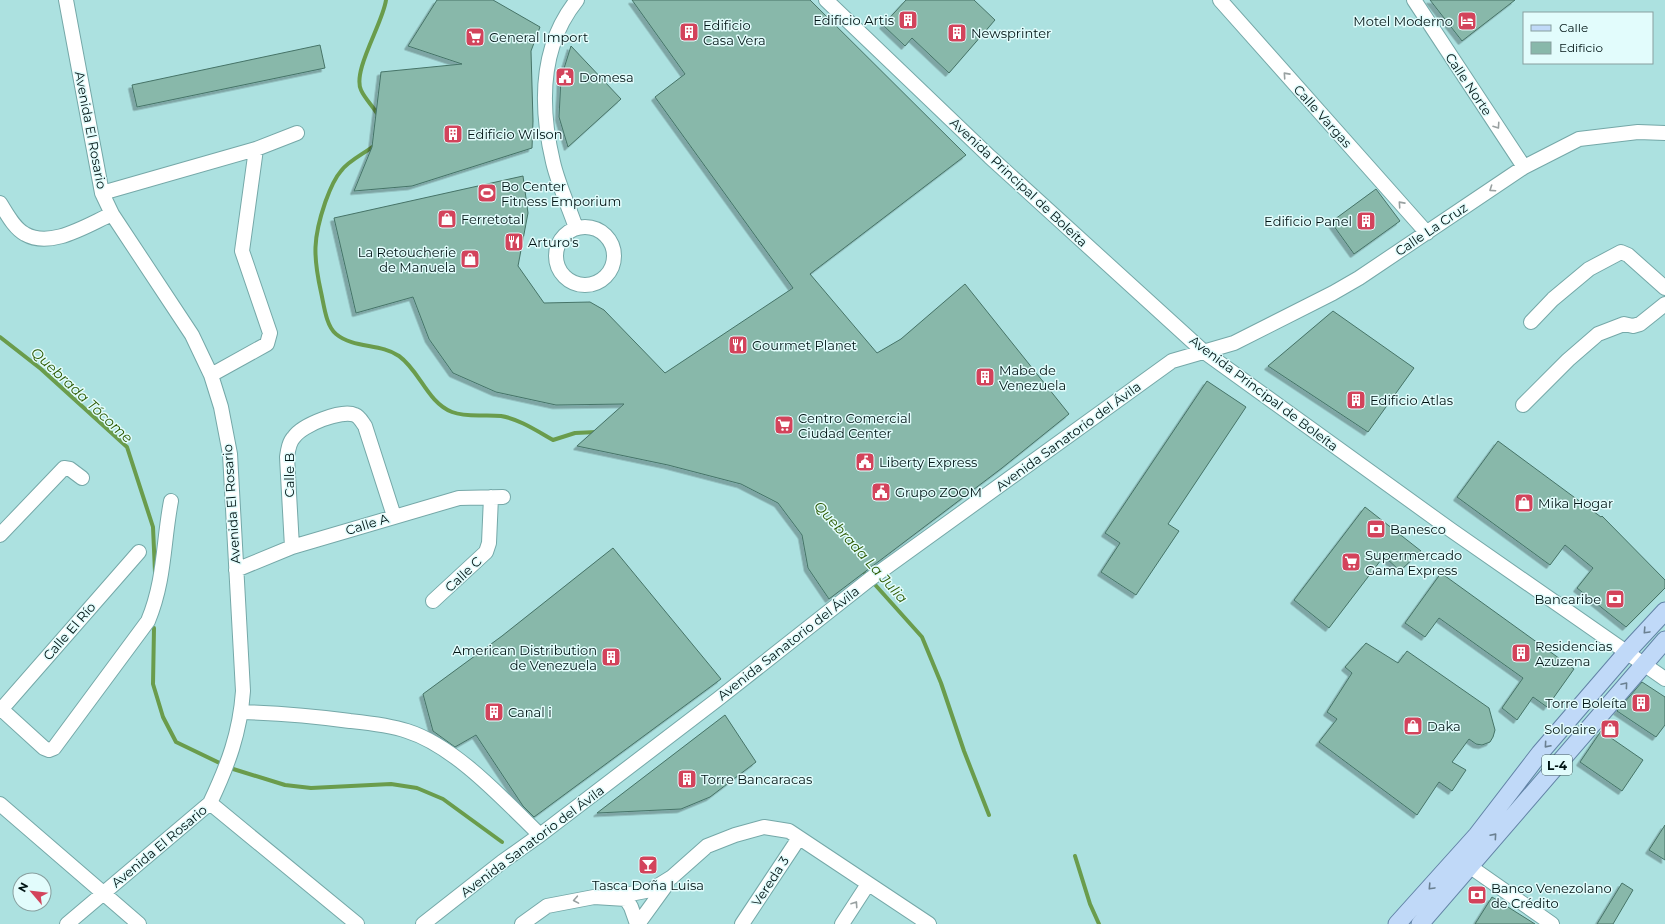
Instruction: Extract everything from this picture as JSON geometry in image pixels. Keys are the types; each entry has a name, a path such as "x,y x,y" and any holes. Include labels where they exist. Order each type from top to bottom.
{"main road":[{"name":"L-4","path":"1420,924 1464,862 1477,835 1540,753 1627,652 1665,611"},
{"name":"L-4","path":"1397,924 1464,862 1665,640"}],"street":[{"name":"Avenida El Rosario","path":"66,0 102,193 112,214 192,335 210,375 221,407 230,454 243,691 241,712 233,747 223,776 210,803 67,924"},
{"path":"576,228 553,163 546,124 544,84 549,53 561,26 577,0"},
{"name":"Avenida Principal de Boleíta","path":"826,0 990,157 1203,351 1451,530 1665,679"},
{"name":"Calle Vargas","path":"1220,0 1427,233"},
{"name":"Calle Norte","path":"1414,0 1524,167"},
{"name":"Calle La Cruz","path":"1203,351 1234,343 1333,294 1427,233 1524,167 1579,139 1638,132 1665,133"},
{"path":"102,193 256,149 297,133"},
{"path":"210,375 267,344 269,339 270,333 242,251 256,149"},
{"path":"0,203 14,224 24,234 39,240 54,239 112,214"},
{"path":"589,227 599,230 607,237 612,246 614,256 612,266 606,276 591,285 581,285 566,279 560,272 556,262 556,250 560,240 567,233 576,228 589,227"},
{"path":"1531,322 1553,299 1589,269 1621,252 1628,255 1665,288"},
{"path":"1523,405 1568,360 1598,334 1624,324 1633,326 1640,324 1665,304"},
{"name":"Avenida Sanatorio del Ávila","path":"423,924 718,698 870,579 1172,361 1203,351"},
{"name":"Calle B","path":"292,547 287,457 289,447 293,437 302,429 337,414 354,414 365,426 394,516"},
{"path":"2,528 64,468 70,469 82,478"},
{"name":"Calle A","path":"236,570 292,547 394,516 459,498 497,497"},
{"name":"Calle C","path":"434,601 486,552 497,497"},
{"path":"0,710 44,748 49,750 54,748 148,620 157,601 162,579 166,524 171,501"},
{"name":"Calle El Río","path":"0,710 138,552"},
{"path":"241,712 292,713 367,723 407,731 434,744 469,767 540,835"},
{"path":"210,803 357,924"},
{"path":"0,804 104,892 139,924"},
{"path":"614,897 651,890 672,877 707,846 753,829 774,828 789,831 929,924"},
{"name":"Vereda 3","path":"742,924 799,838"},
{"path":"1464,862 1552,924"},
{"path":"638,924 672,877"},
{"path":"842,924 868,884"},
{"path":"522,924 547,906 594,897 614,897 626,899 638,924"}],"building":[{"name":"Edificio Wilson","path":"437,0 493,0 540,27 531,51 533,121 532,148 412,186 354,191 372,147 381,72 462,64 408,46"},
{"path":"632,0 810,0 966,155 810,274 877,353 901,339 965,284 1069,414 1002,468 829,599 808,568 802,535 778,503 741,484 668,465 577,446 624,404 556,405 496,392 453,373 429,339 413,297 356,313 334,218 523,176 528,213 518,266 544,303 590,302 604,310 665,373 793,288 655,97 685,74"},
{"name":"Newsprinter","path":"906,0 974,0 995,20 949,73 912,38 905,46 883,25"},
{"name":"Motel Moderno","path":"1430,0 1515,0 1462,41"},
{"path":"320,45 325,68 137,107 132,85"},
{"path":"571,46 621,99 568,147 559,117 561,78"},
{"name":"Edificio Panel","path":"1376,189 1400,221 1354,254 1331,222"},
{"name":"Edificio Atlas","path":"1333,311 1414,368 1368,432 1268,366"},
{"path":"1207,381 1246,407 1168,524 1179,531 1136,595 1101,572 1120,543 1105,533"},
{"path":"1498,441 1601,517 1602,516 1665,580 1665,588 1626,627 1577,588 1593,568 1565,545 1550,565 1457,497"},
{"name":"Supermercado Gama Express","path":"1365,507 1421,551 1400,571 1384,556 1329,628 1294,600"},
{"name":"American Distribution de Venezuela","path":"613,548 721,679 534,817 523,806 476,735 455,747 433,731 423,694 502,636"},
{"name":"Residencias Azuzena","path":"1441,573 1574,669 1547,707 1533,697 1517,720 1502,708 1523,678 1439,618 1425,637 1405,623"},
{"name":"Daka","path":"1366,643 1398,663 1407,651 1489,708 1495,730 1490,742 1482,745 1476,744 1469,739 1452,762 1466,770 1452,791 1439,782 1417,815 1319,742 1337,719 1327,712 1352,673 1345,667"},
{"name":"Torre Boleíta","path":"1642,682 1665,697 1665,725 1656,737 1617,711"},
{"name":"Torre Bancaracas","path":"725,715 756,762 710,797 681,809 597,813"},
{"path":"1601,731 1643,760 1622,791 1580,762"},
{"path":"1665,825 1665,860 1649,850"},
{"path":"1622,883 1633,890 1613,924 1597,924"},
{"path":"1492,897 1535,924 1475,924"}],"waterway":[{"name":"Quebrada La Julia","path":"378,115 361,90 359,82 364,59 380,21 386,0"},
{"name":"Quebrada La Julia","path":"375,145 344,167 333,182 318,227 316,237 318,279 326,315 330,326 336,334 351,342 384,349 399,356 413,370 436,401 452,412 476,416 501,416 528,426 553,440 575,433 597,432"},
{"name":"Quebrada Tócome","path":"0,337 41,369 127,447 153,527 155,572"},
{"name":"Quebrada La Julia","path":"861,569 922,637 941,683 964,751 989,815"},
{"path":"154,628 153,684 163,717 176,742 230,768 285,785 311,788 391,784 417,788 443,799 502,842"},
{"name":"Quebrada Tócome","path":"1075,856 1090,904 1099,924"}],"place":[{"name":"Edificio Artis","path":"908,20"},
{"name":"Motel Moderno","path":"1467,21"},
{"name":"Edificio Casa Vera","path":"689,32"},
{"name":"Newsprinter","path":"957,33"},
{"name":"General Import","path":"475,37"},
{"name":"Domesa","path":"565,77"},
{"name":"Edificio Wilson","path":"453,134"},
{"name":"Bo Center Fitness Emporium","path":"487,193"},
{"name":"Ferretotal","path":"447,219"},
{"name":"Edificio Panel","path":"1366,221"},
{"name":"Arturo's","path":"514,242"},
{"name":"La Retoucherie de Manuela","path":"470,259"},
{"name":"Gourmet Planet","path":"738,345"},
{"name":"Mabe de Venezuela","path":"985,377"},
{"name":"Edificio Atlas","path":"1356,400"},
{"name":"Centro Comercial Ciudad Center","path":"784,425"},
{"name":"Liberty Express","path":"865,462"},
{"name":"Grupo ZOOM","path":"881,492"},
{"name":"Mika Hogar","path":"1524,503"},
{"name":"Banesco","path":"1376,529"},
{"name":"Supermercado Gama Express","path":"1351,562"},
{"name":"Bancaribe","path":"1615,599"},
{"name":"Residencias Azuzena","path":"1521,653"},
{"name":"American Distribution de Venezuela","path":"611,657"},
{"name":"Torre Boleíta","path":"1641,703"},
{"name":"Canal i","path":"494,712"},
{"name":"Daka","path":"1413,726"},
{"name":"Soloaire","path":"1610,729"},
{"name":"Torre Bancaracas","path":"687,779"},
{"name":"Tasca Doña Luisa","path":"648,865"},
{"name":"Banco Venezolano de Crédito","path":"1477,895"}]}
